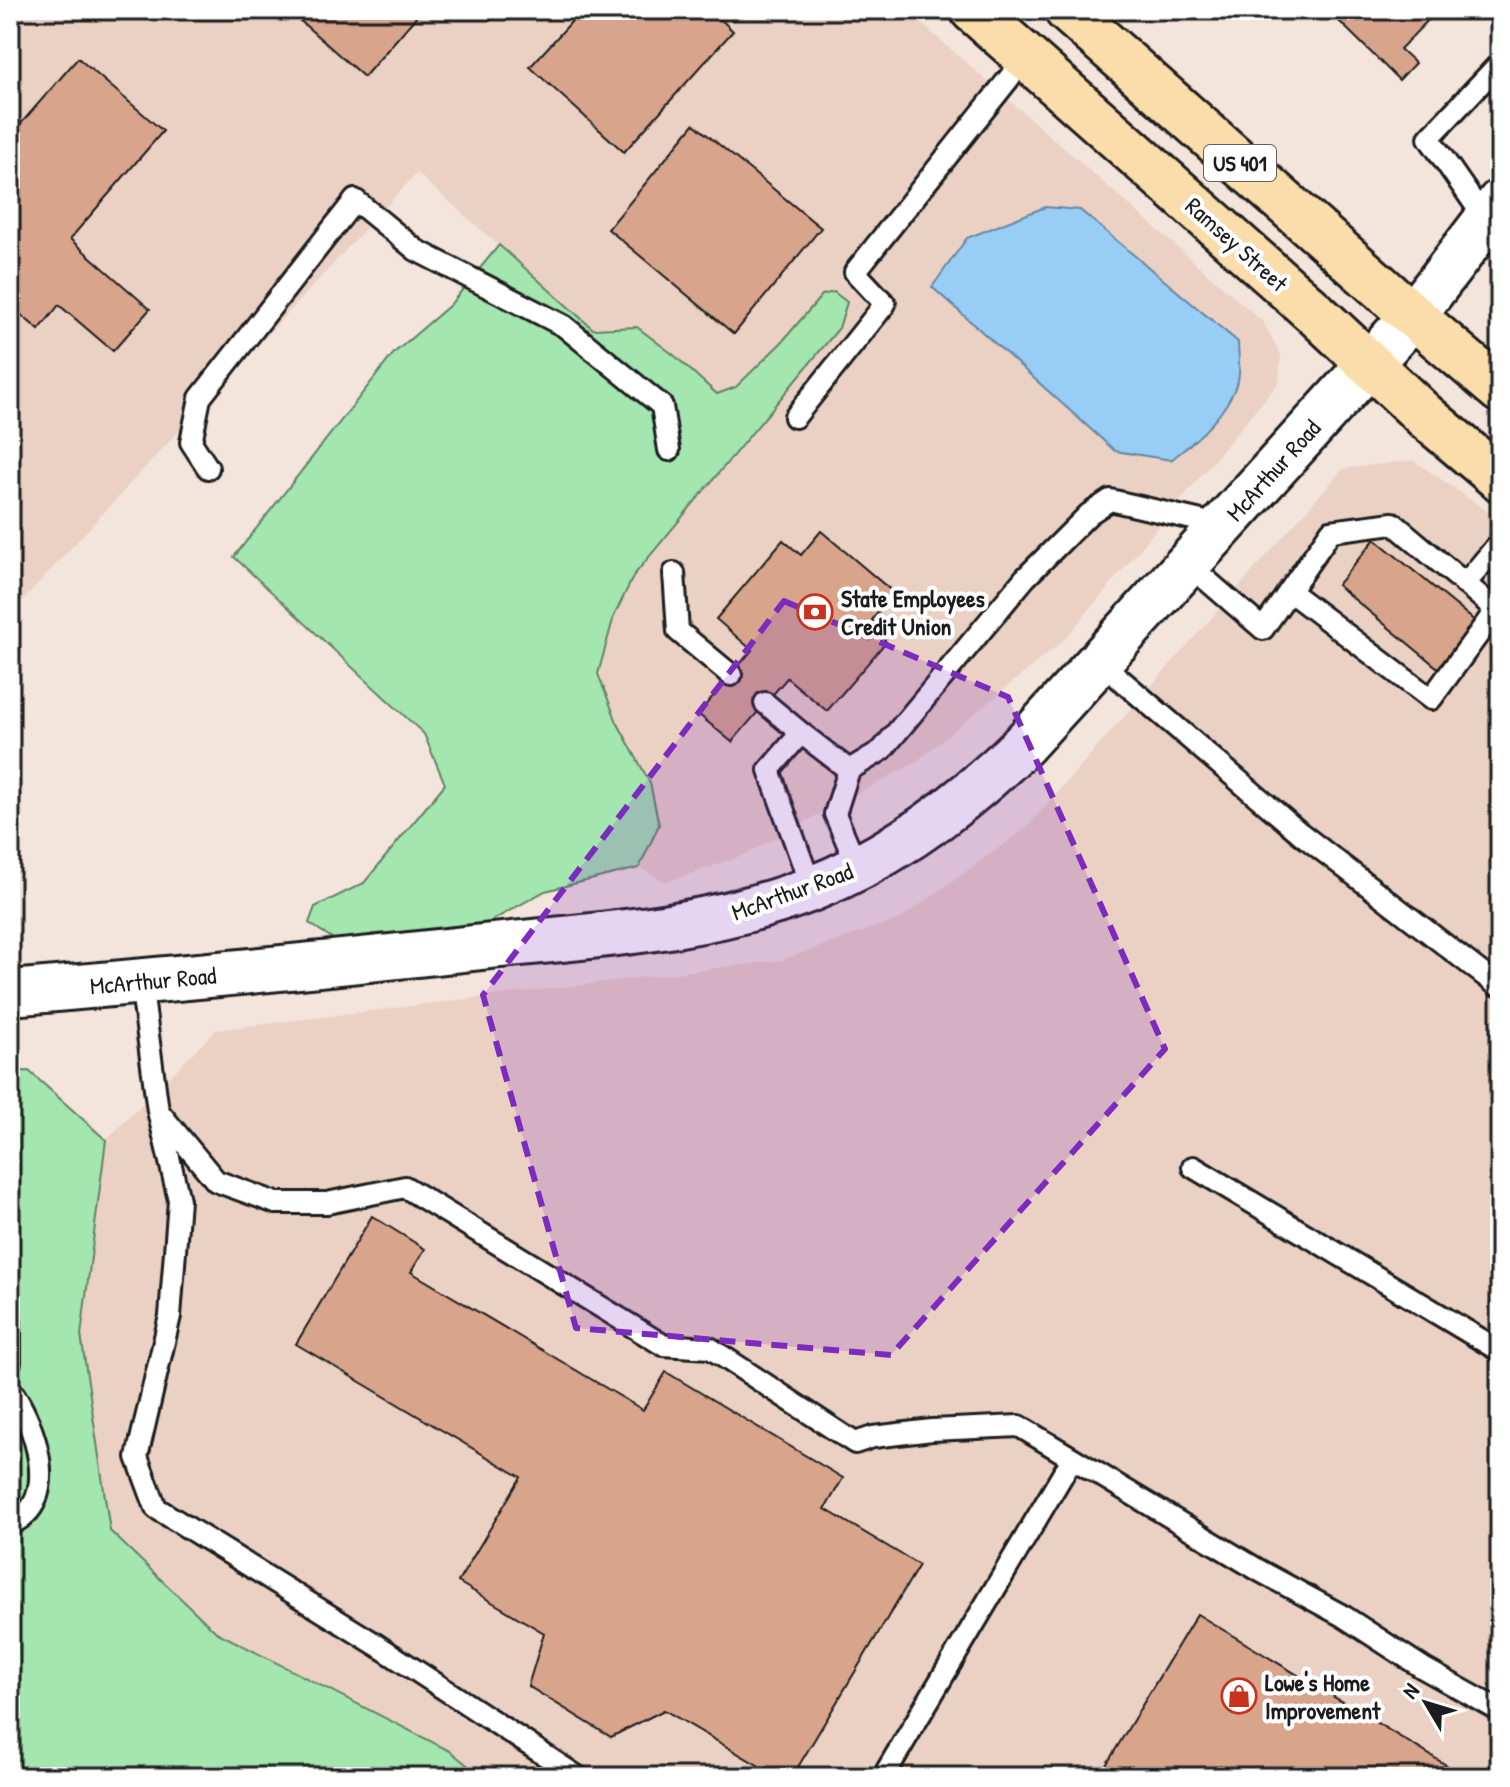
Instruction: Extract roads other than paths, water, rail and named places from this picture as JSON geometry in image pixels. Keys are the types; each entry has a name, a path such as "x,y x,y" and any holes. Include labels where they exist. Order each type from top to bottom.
{"main road":[{"name":"Ramsey Street","path":"973,10 1304,302 1425,416 1500,479"},
{"name":"US 401","path":"1067,10 1500,390"},
{"name":"McArthur Road","path":"10,993 651,929 761,907 858,868 905,842 989,779 1100,662 1413,316 1493,211"}],"lane":[{"path":"795,417 885,304 855,272 1026,57"},
{"path":"1493,211 1429,138 1500,63"},
{"path":"208,468 191,442 200,398 355,200 416,250 564,326 662,406 669,450"},
{"path":"858,868 835,814 849,770 882,750 1025,578 1089,514 1110,500 1223,526"},
{"path":"1188,564 1263,629 1289,591 1331,531 1393,523 1498,612 1431,699 1289,591"},
{"path":"1465,584 1500,542"},
{"path":"674,573 678,631 731,675"},
{"path":"1100,662 1300,833 1497,985 1500,981"},
{"path":"765,703 849,770"},
{"path":"801,733 769,770 812,889"},
{"path":"141,982 158,1111 179,1200 170,1316 137,1457 156,1508 377,1645 578,1777"},
{"path":"158,1111 216,1181 276,1203 327,1203 405,1187 663,1345 710,1348 855,1443 873,1437 932,1430 1019,1426 1500,1711"},
{"path":"1193,1167 1500,1351"},
{"path":"10,1322 10,1362"},
{"path":"10,1389 27,1415 41,1472 34,1505 22,1519 10,1524"},
{"path":"883,1777 1072,1459"}],"water":[{"path":"1045,207 1080,210 1238,342 1239,376 1227,404 1201,434 1171,460 1115,451 932,287 967,238"}],"place":[{"name":"State Employees Credit Union","path":"815,612"},
{"name":"Lowe's Home Improvement","path":"1239,1696"}]}
